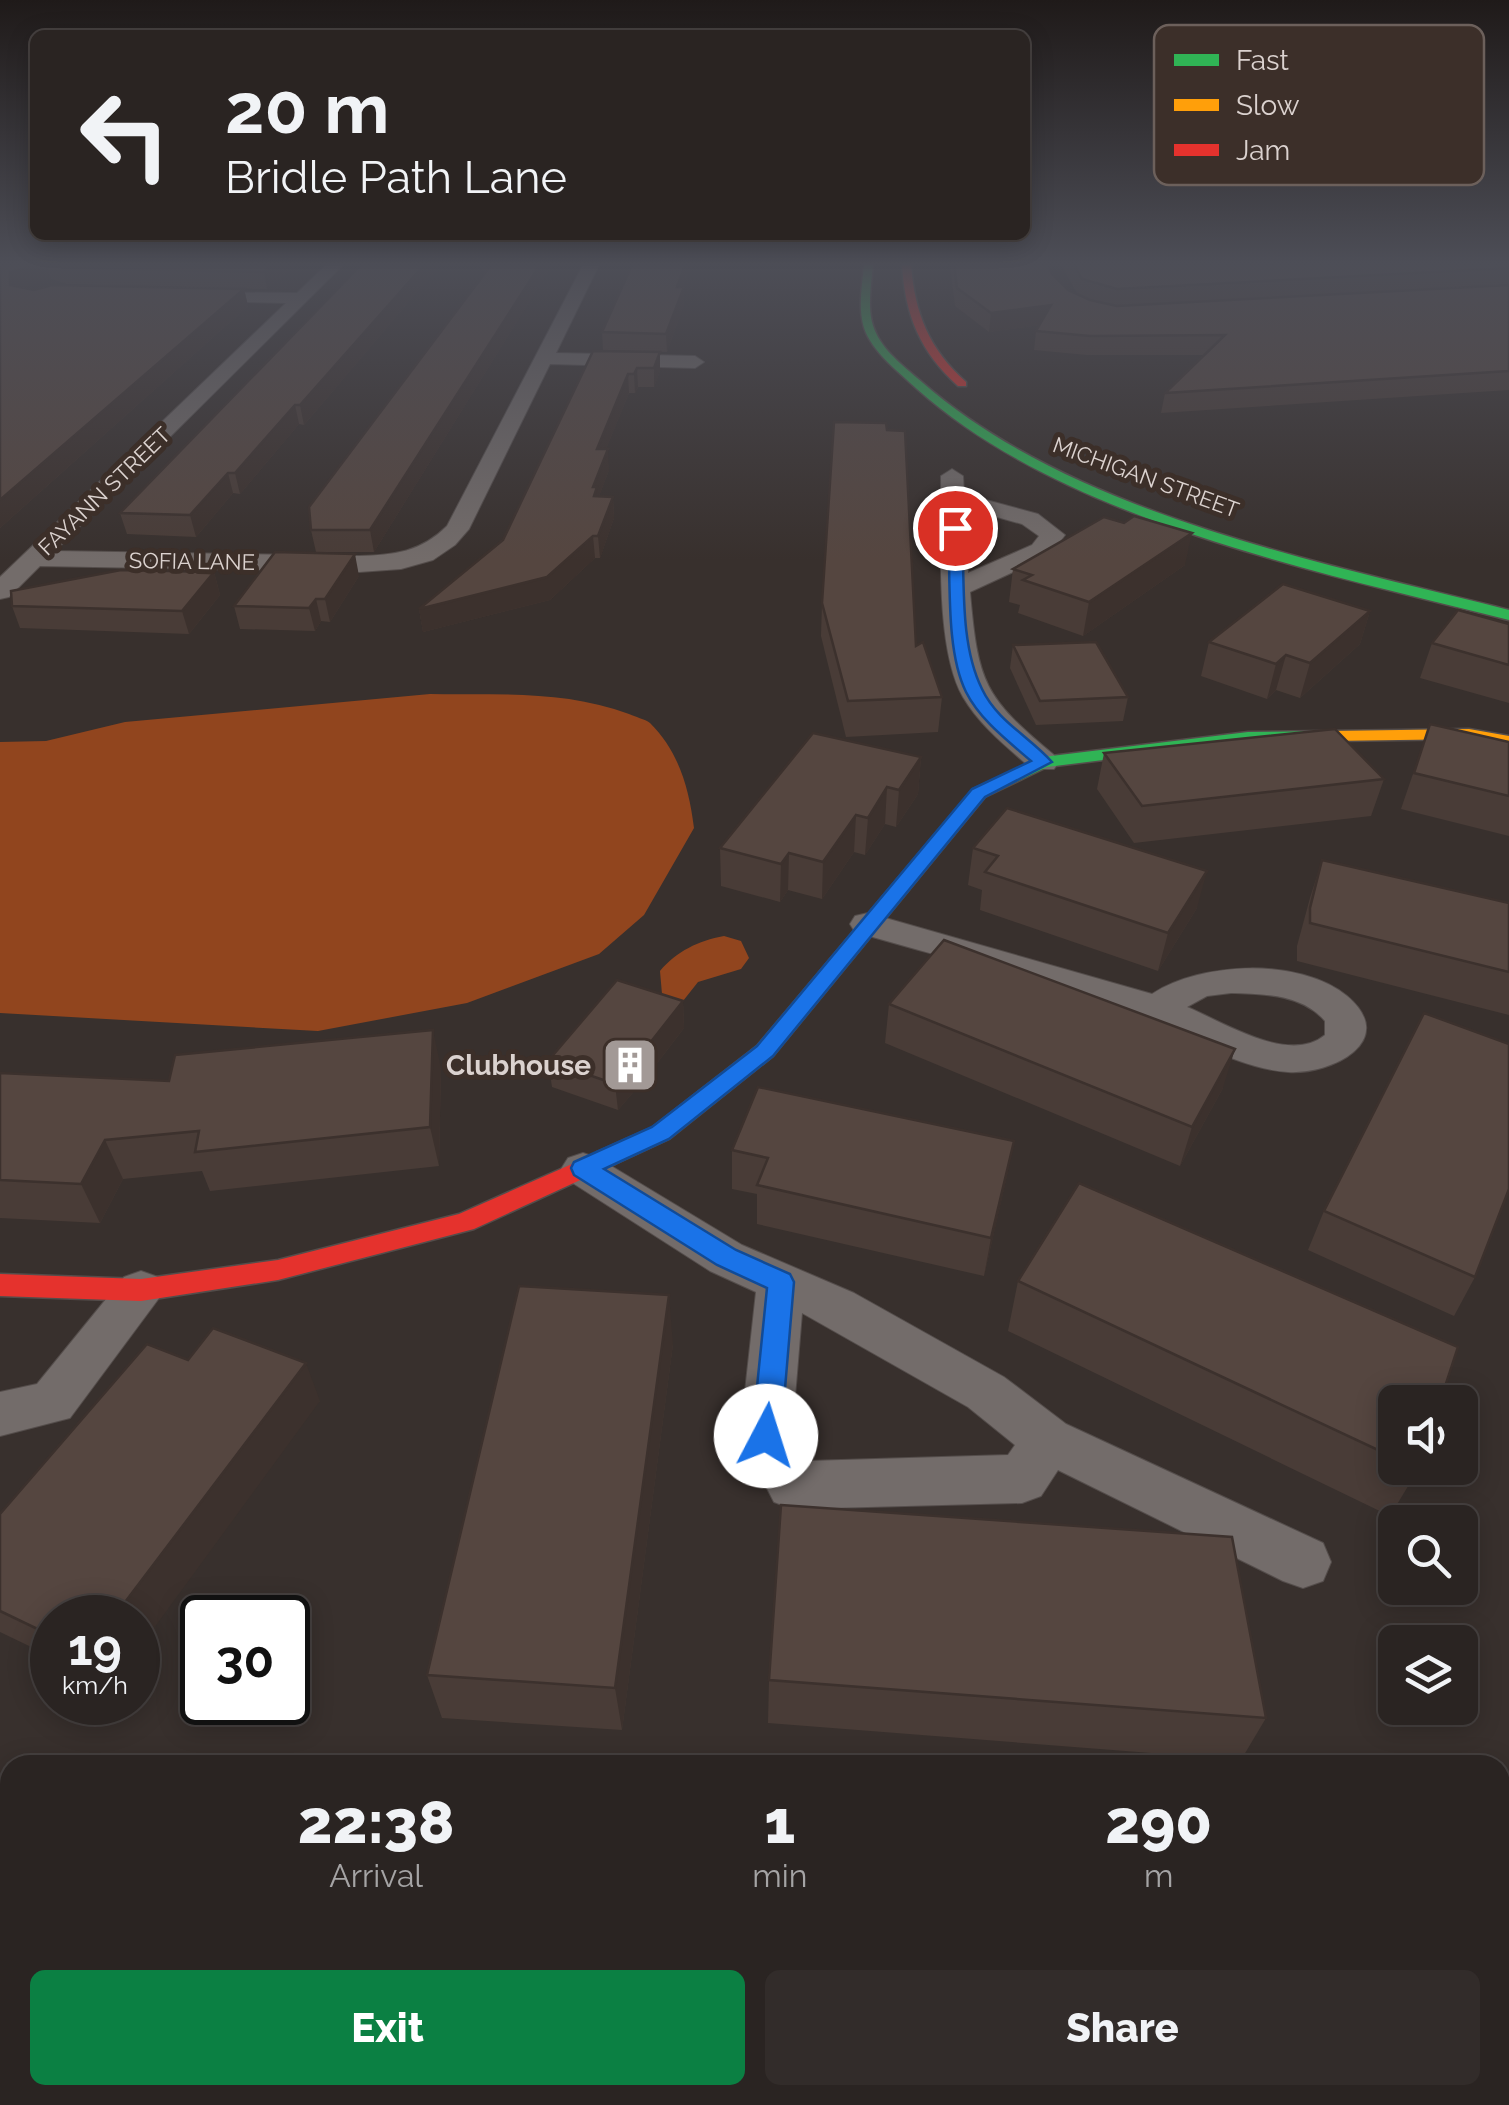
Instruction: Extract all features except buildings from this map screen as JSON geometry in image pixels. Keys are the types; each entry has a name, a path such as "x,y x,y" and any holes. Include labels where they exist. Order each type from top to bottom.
{"street":[{"name":"FAYANN STREET","path":"0,590 236,363"},
{"name":"SOFIA LANE","path":"35,558 400,562 438,551 457,530 541,363"},
{"name":"MICHIGAN STREET","path":"892,363 925,395 978,432 1043,467 1204,528 1509,615"},
{"path":"941,363 984,400"},
{"path":"959,588 1041,550 1054,534 1030,519 952,487 962,652 974,691 1003,728 1043,762"},
{"path":"1469,734 1509,751"},
{"path":"0,1285 140,1290 278,1270 465,1222 661,1133 765,1051 979,793 1043,762 1248,737 1469,734 1509,741"},
{"path":"868,924 1157,1010"},
{"path":"583,1168 726,1258 837,1307 986,1392 1048,1440 1303,1562"},
{"path":"781,1282 766,1436 793,1485 1022,1479 1048,1440"},
{"path":"0,1414 52,1403 140,1290"}],"shaded area":[{"path":"430,694 531,695 605,706 650,723 668,746 686,785 694,828 644,915 599,954 467,1003 318,1031 0,1013 0,742 46,741 125,722"},
{"path":"724,936 741,941 749,958 741,969 698,982 683,1001 662,994 660,971 667,964 689,948"}],"traffic: fast":[{"path":"896,363 953,415 1021,457 1100,493 1272,552 1509,615"},
{"path":"606,1158 661,1133 765,1051 979,793 1043,762 1248,737 1330,736"}],"traffic: slow":[{"path":"1330,736 1469,734 1509,741"}],"traffic: jam":[{"path":"940,363 962,384"},
{"path":"0,1285 141,1290 278,1270 465,1222 606,1158"}],"place":[{"name":"Clubhouse","path":"630,1065"}],"route":[{"path":"766,1436 781,1282 726,1258 583,1168 661,1133 765,1051 979,793 1043,762 1003,728 974,691 962,652 955,528"}]}
